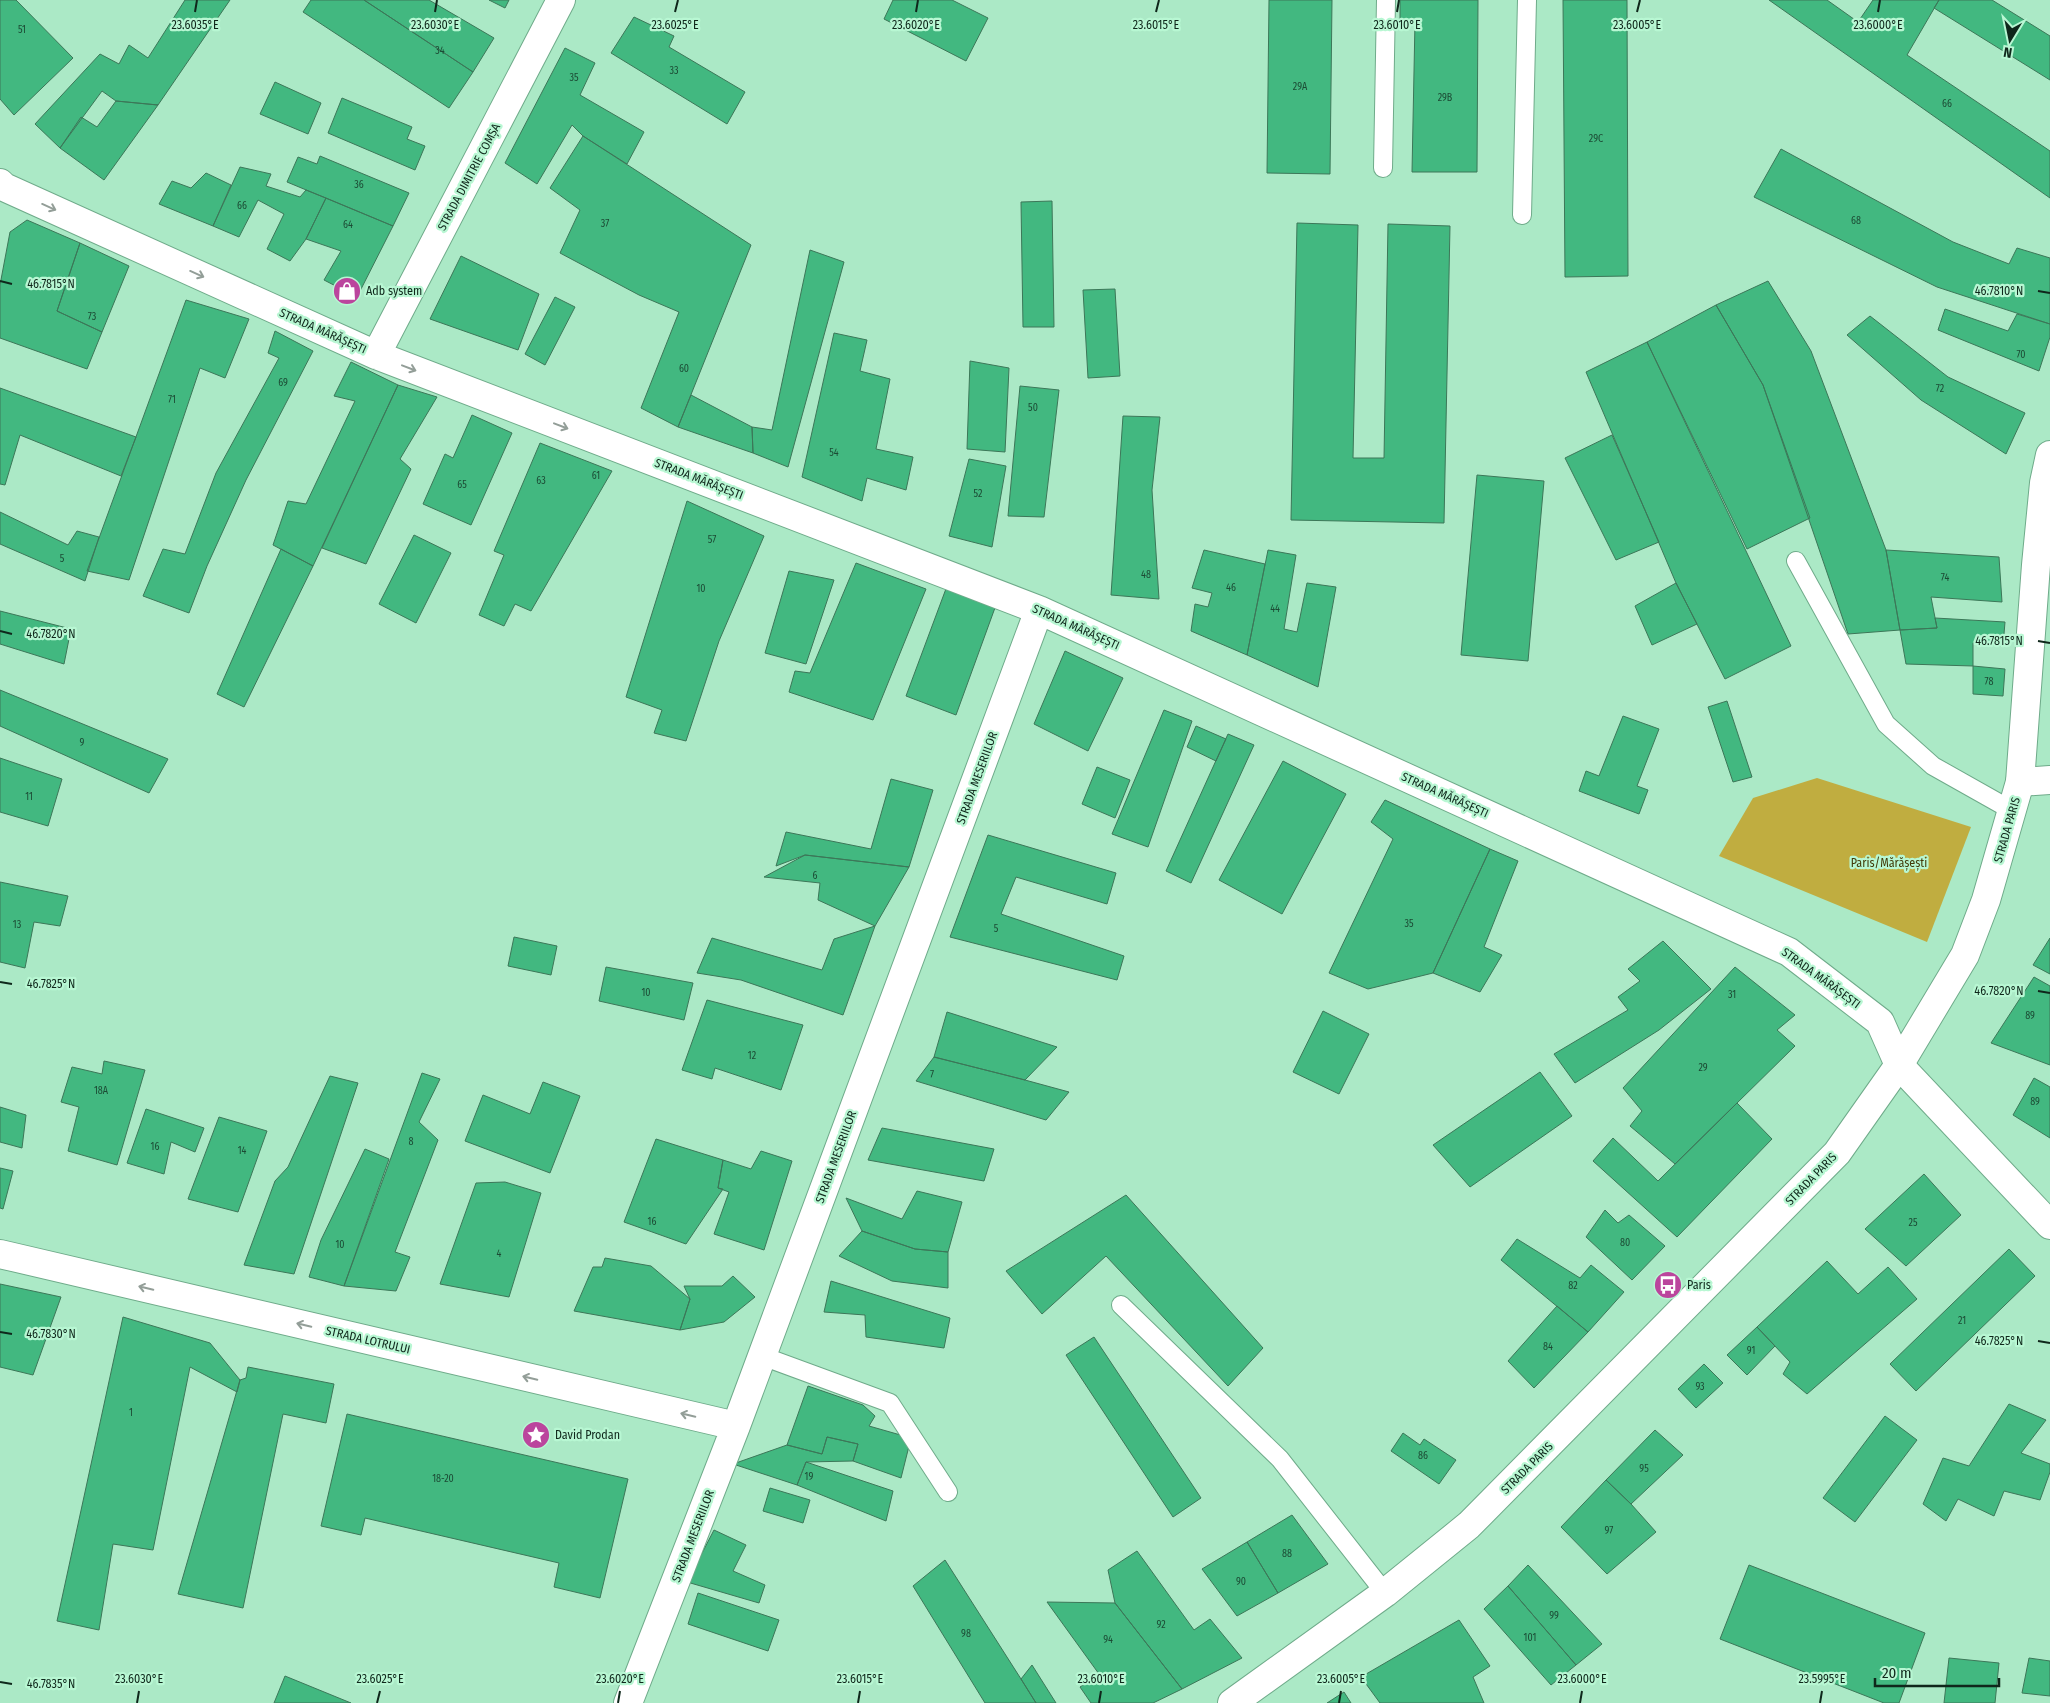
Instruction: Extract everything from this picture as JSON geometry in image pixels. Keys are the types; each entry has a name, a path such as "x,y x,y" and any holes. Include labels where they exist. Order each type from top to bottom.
{"street":[{"name":"STRADA DIMITRIE COMȘA","path":"376,355 561,0"},
{"name":"STRADA MĂRĂȘEȘTI","path":"1,189 376,355 1040,610 1789,952 1880,1022 1899,1065 2050,1225"},
{"name":"STRADA PARIS","path":"1232,1703 1385,1593 1469,1525 1837,1153 1899,1065 1965,955 1986,900 2013,811 2020,782 2036,565 2044,483 2050,455"},
{"name":"STRADA MESERIILOR","path":"628,1703 736,1426 1040,610"},
{"path":"2020,782 2050,780"},
{"name":"STRADA LOTRULUI","path":"0,1254 736,1426"}],"lane":[{"path":"1383,168 1386,0"},
{"path":"1522,215 1527,0"},
{"path":"1796,561 1886,724 1933,766 2013,811"},
{"path":"1121,1305 1280,1459 1385,1593"},
{"path":"762,1356 890,1403 948,1492"}],"green space":[{"name":"Paris/Mărășești","path":"1817,778 1971,827 1927,942 1719,856 1753,798"}],"building":[{"path":"0,0 16,0 73,58 14,115 0,99"},
{"path":"185,0 230,0 158,105 116,101 102,91 60,148 35,124 100,54 119,64 129,45 148,58"},
{"path":"311,0 364,0 473,72 449,108 303,12"},
{"path":"364,0 429,0 494,38 473,72"},
{"path":"489,0 509,0 505,8"},
{"path":"893,0 952,0 988,18 966,61 884,19"},
{"path":"1269,0 1332,0 1330,174 1267,173"},
{"path":"1400,0 1478,0 1477,172 1412,172 1415,21 1400,22"},
{"path":"1563,0 1627,0 1628,276 1565,277"},
{"path":"1769,0 1827,0 1858,22 1873,0 1939,0 1907,55 2050,151 2050,198"},
{"path":"1939,0 1992,0 2050,36 2050,80 1934,8"},
{"path":"634,17 674,36 669,47 745,92 727,124 611,53"},
{"path":"565,48 595,63 580,95 644,132 627,164 583,136 572,125 537,184 505,163"},
{"path":"275,82 321,103 308,134 260,114"},
{"path":"342,98 412,127 407,139 425,146 415,170 328,133"},
{"path":"116,101 158,105 104,180 60,148 81,117 97,127"},
{"path":"583,136 751,245 678,427 641,408 679,312 639,295 560,253 580,210 550,188"},
{"path":"1781,149 1953,242 2009,264 2017,248 2050,258 2050,324 1937,287 1754,197"},
{"path":"320,156 409,193 393,226 287,182 298,157 317,164"},
{"path":"240,167 271,174 266,186 300,197 306,190 326,198 306,239 290,261 267,249 284,214 258,200 239,237 213,226"},
{"path":"206,173 231,185 213,226 159,204 172,181 191,188"},
{"path":"326,198 393,226 357,297 324,280 341,251 306,239"},
{"path":"1052,201 1054,327 1023,327 1021,202"},
{"path":"27,220 80,243 57,311 102,332 87,369 0,338 0,285 10,232"},
{"path":"1297,223 1358,225 1353,458 1384,458 1388,224 1450,226 1444,523 1291,520"},
{"path":"80,243 129,266 102,332 57,311"},
{"path":"810,250 844,262 788,467 753,453 752,427 772,430"},
{"path":"461,256 539,294 518,350 430,319"},
{"path":"1768,281 1811,351 1886,550 1900,630 1848,634 1763,385 1716,305"},
{"path":"1115,289 1120,376 1088,378 1083,290"},
{"path":"555,297 575,307 545,365 525,354"},
{"path":"186,300 249,319 225,378 200,368 129,580 87,571"},
{"path":"1716,305 1763,385 1810,518 1747,549 1647,342"},
{"path":"1945,309 2008,331 2017,314 2050,324 2050,337 2039,371 1938,330"},
{"path":"1870,316 1948,377 2025,413 2006,454 1921,400 1847,335"},
{"path":"275,331 313,351 246,480 207,566 189,613 143,596 163,549 185,554 216,473 279,358 268,353"},
{"path":"834,333 867,340 860,371 890,379 876,449 913,457 906,490 867,478 862,501 802,477"},
{"path":"1647,342 1791,646 1725,679 1676,583 1586,372"},
{"path":"970,361 1009,368 1005,452 967,449"},
{"path":"351,362 398,385 313,566 273,545 288,501 306,504 355,401 334,396"},
{"path":"398,385 437,397 400,459 411,469 366,564 322,548"},
{"path":"1020,386 1059,390 1044,517 1008,516"},
{"path":"0,388 136,437 121,476 20,435 5,485 0,484"},
{"path":"691,395 752,427 753,453 678,427"},
{"path":"472,415 512,433 471,525 423,504 445,454 453,458"},
{"path":"1123,416 1160,417 1152,490 1159,599 1111,595"},
{"path":"1612,435 1659,542 1616,560 1565,458"},
{"path":"540,443 612,471 531,611 515,604 504,626 479,615 504,555 494,551"},
{"path":"969,459 1006,466 992,547 949,536"},
{"path":"1477,475 1544,481 1528,661 1461,655"},
{"path":"687,501 764,536 719,641 686,741 654,733 662,710 626,697"},
{"path":"0,512 68,545 77,531 99,537 85,581 0,544"},
{"path":"414,535 451,553 416,623 379,604"},
{"path":"281,549 313,566 244,707 217,694"},
{"path":"1204,550 1265,564 1247,655 1191,631 1195,604 1208,607 1212,593 1192,588"},
{"path":"1268,550 1296,555 1284,629 1297,632 1307,583 1336,587 1318,687 1247,655"},
{"path":"1886,550 1999,557 2002,602 1931,597 1937,628 1900,630"},
{"path":"856,563 926,589 873,720 789,692 795,671 810,673"},
{"path":"789,571 834,580 806,664 765,653"},
{"path":"1676,583 1697,624 1652,645 1635,606"},
{"path":"947,586 996,605 956,715 906,696"},
{"path":"0,611 71,629 64,664 0,644"},
{"path":"1935,618 2005,622 2003,646 1973,643 1973,666 1906,664 1900,630 1937,628"},
{"path":"1065,651 1123,678 1088,751 1034,724"},
{"path":"1973,666 2005,669 2003,696 1973,694"},
{"path":"0,690 168,759 149,793 0,726"},
{"path":"1727,701 1752,777 1733,782 1708,707"},
{"path":"1164,710 1192,721 1148,847 1112,834"},
{"path":"1623,716 1659,729 1637,786 1648,790 1639,814 1579,791 1586,771 1599,776"},
{"path":"1196,726 1226,739 1216,761 1187,747"},
{"path":"1228,734 1254,745 1191,883 1166,871"},
{"path":"0,758 62,779 48,826 0,812"},
{"path":"1283,761 1346,794 1282,914 1219,880"},
{"path":"1097,767 1130,780 1115,818 1082,804"},
{"path":"891,779 933,790 909,867 805,855 776,866 786,832 871,849"},
{"path":"1385,800 1490,849 1433,973 1368,989 1329,973 1393,839 1371,822"},
{"path":"988,835 1116,873 1107,904 1016,877 1001,914 1124,956 1117,980 950,937"},
{"path":"1490,849 1518,861 1484,947 1502,955 1480,992 1433,973"},
{"path":"805,855 909,867 875,926 818,900 820,883 764,877"},
{"path":"0,882 68,896 60,926 34,922 25,968 0,962"},
{"path":"875,926 843,1015 741,980 697,973 712,938 822,970 834,939"},
{"path":"514,937 557,946 551,975 508,966"},
{"path":"2050,938 2050,974 2033,965"},
{"path":"1663,941 1711,989 1659,1030 1575,1083 1554,1054 1628,1010 1618,997 1640,981 1628,969"},
{"path":"606,967 693,983 684,1020 599,1001"},
{"path":"1735,967 1795,1015 1777,1030 1795,1046 1675,1164 1630,1126 1642,1111 1623,1088"},
{"path":"2034,977 2050,986 2050,1065 1991,1043"},
{"path":"707,1000 803,1025 781,1090 715,1068 712,1079 682,1070"},
{"path":"1323,1011 1369,1034 1339,1094 1293,1072"},
{"path":"947,1012 1057,1047 1025,1080 934,1057"},
{"path":"934,1057 1069,1092 1046,1120 916,1081"},
{"path":"104,1061 145,1070 117,1165 68,1151 79,1107 61,1102 72,1067 102,1074"},
{"path":"1540,1072 1572,1116 1470,1187 1433,1145"},
{"path":"422,1073 440,1079 419,1122 438,1140 395,1252 410,1257 396,1291 344,1286"},
{"path":"330,1076 358,1083 294,1274 244,1265 275,1181 288,1167"},
{"path":"2034,1078 2050,1087 2050,1138 2013,1115"},
{"path":"543,1082 580,1096 550,1173 465,1141 483,1095 530,1114"},
{"path":"1737,1103 1772,1139 1677,1237 1593,1161 1613,1138 1658,1181"},
{"path":"0,1107 26,1115 22,1148 0,1142"},
{"path":"146,1109 204,1128 195,1152 171,1142 164,1174 127,1163"},
{"path":"219,1117 267,1131 238,1212 188,1199"},
{"path":"882,1128 994,1149 984,1181 868,1160"},
{"path":"656,1139 723,1160 718,1188 723,1189 686,1244 624,1222"},
{"path":"365,1149 389,1159 344,1286 309,1277 321,1240"},
{"path":"761,1151 792,1161 764,1250 714,1234 729,1192 718,1188 723,1160 751,1169"},
{"path":"0,1168 13,1171 3,1209 0,1208"},
{"path":"1924,1174 1961,1215 1906,1266 1865,1229"},
{"path":"505,1182 541,1193 509,1297 440,1284 476,1183"},
{"path":"917,1191 962,1202 948,1252 915,1249 862,1231 846,1198 902,1219"},
{"path":"1126,1195 1263,1348 1228,1386 1106,1256 1042,1314 1006,1271"},
{"path":"1605,1210 1618,1223 1629,1215 1665,1246 1632,1280 1586,1237"},
{"path":"862,1231 915,1249 948,1252 948,1288 892,1281 839,1256"},
{"path":"1517,1239 1580,1278 1591,1265 1624,1292 1588,1332 1501,1260"},
{"path":"2009,1249 2035,1276 1916,1391 1890,1364"},
{"path":"605,1258 651,1266 690,1299 680,1330 574,1311 593,1267 602,1267"},
{"path":"1827,1261 1858,1294 1888,1267 1917,1299 1807,1394 1783,1374 1790,1362 1757,1327"},
{"path":"733,1276 755,1297 724,1322 680,1330 690,1299 684,1286 722,1286"},
{"path":"831,1281 950,1318 944,1348 866,1337 865,1315 824,1312"},
{"path":"0,1284 61,1297 33,1375 0,1367"},
{"path":"1557,1306 1588,1332 1534,1388 1508,1361"},
{"path":"123,1317 210,1343 240,1380 237,1392 190,1367 153,1550 113,1544 99,1630 57,1621"},
{"path":"1757,1327 1775,1346 1747,1375 1727,1355"},
{"path":"1094,1337 1201,1498 1173,1517 1066,1355"},
{"path":"1704,1364 1723,1383 1696,1408 1678,1389"},
{"path":"248,1367 334,1384 326,1423 283,1414 243,1608 178,1594 240,1380 246,1378"},
{"path":"808,1386 863,1405 875,1416 869,1426 911,1438 901,1478 853,1461 858,1444 827,1437 822,1454 787,1445"},
{"path":"2009,1404 2046,1420 2021,1453 2050,1464 2050,1472 2040,1500 2004,1491 1994,1516 1958,1499 1946,1521 1923,1504 1943,1458 1969,1466"},
{"path":"347,1414 628,1479 600,1598 554,1587 559,1563 365,1518 361,1535 321,1526"},
{"path":"1885,1416 1917,1440 1855,1522 1823,1498"},
{"path":"1655,1430 1683,1455 1631,1504 1606,1480"},
{"path":"1403,1433 1420,1445 1424,1439 1456,1460 1439,1484 1391,1451"},
{"path":"827,1437 858,1444 853,1461 806,1462 797,1485 733,1464 787,1445 822,1454"},
{"path":"806,1462 893,1491 886,1521 797,1485"},
{"path":"1606,1480 1656,1532 1607,1574 1561,1527"},
{"path":"770,1488 810,1500 803,1523 763,1511"},
{"path":"1292,1515 1328,1564 1278,1593 1247,1542"},
{"path":"714,1530 746,1545 733,1571 765,1585 759,1603 687,1582"},
{"path":"1247,1542 1278,1593 1237,1616 1202,1569"},
{"path":"1137,1551 1194,1630 1210,1619 1242,1658 1182,1689 1115,1603 1108,1570"},
{"path":"945,1560 1036,1703 985,1703 913,1586"},
{"path":"1528,1565 1602,1644 1576,1665 1508,1586"},
{"path":"1749,1565 1925,1633 1899,1703 1884,1703 1720,1639"},
{"path":"1508,1586 1576,1665 1551,1685 1484,1609"},
{"path":"698,1593 779,1620 768,1651 688,1624"},
{"path":"1047,1602 1115,1603 1182,1689 1153,1703 1091,1703 1080,1687 1099,1674"},
{"path":"1459,1620 1490,1666 1473,1677 1484,1703 1380,1703 1361,1677"},
{"path":"1949,1658 1999,1663 1995,1703 1944,1703"},
{"path":"2029,1658 2050,1661 2050,1696 2022,1693"},
{"path":"1032,1665 1056,1703 1036,1703 1021,1679"},
{"path":"285,1676 351,1703 274,1703"},
{"path":"1344,1692 1351,1703 1327,1703"}],"place":[{"name":"Adb system","path":"347,291"},
{"name":"Paris","path":"1668,1285"},
{"name":"David Prodan","path":"536,1435"}]}
